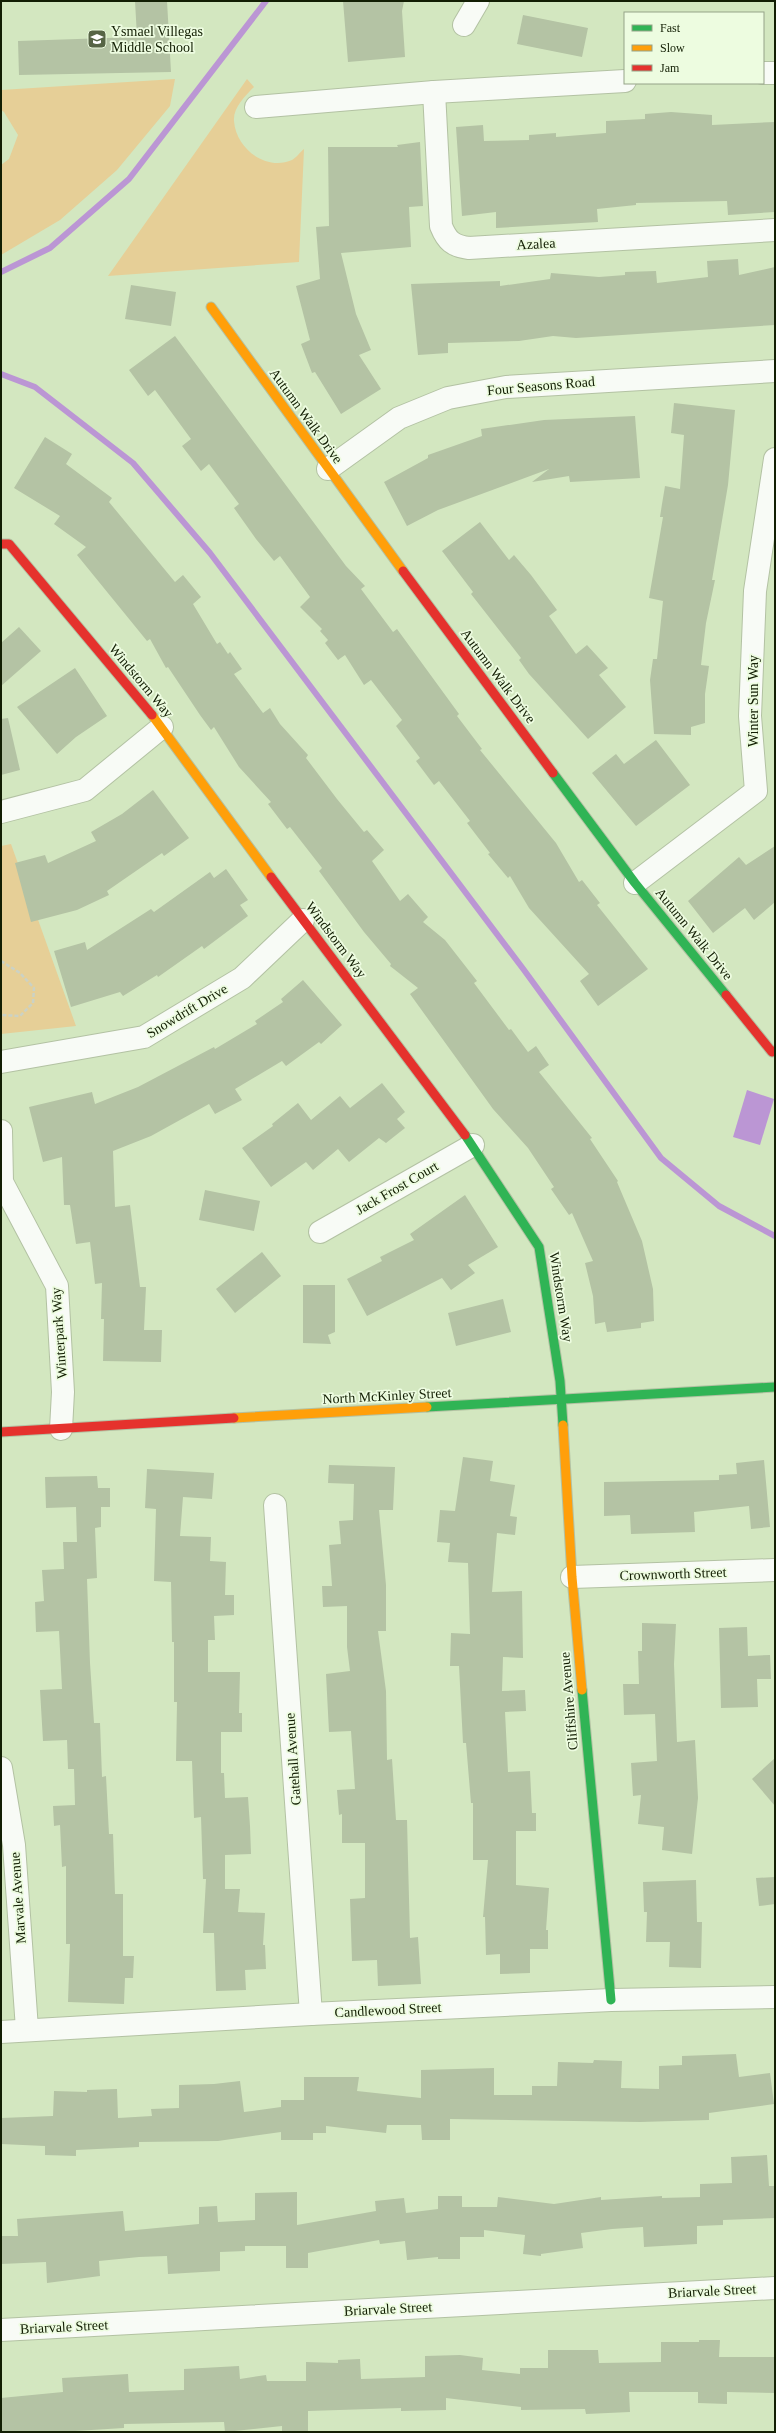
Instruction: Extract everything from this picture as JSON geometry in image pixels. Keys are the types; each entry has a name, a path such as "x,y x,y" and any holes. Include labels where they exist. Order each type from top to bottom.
{"street":[{"path":"464,24 478,1"},
{"path":"764,73 775,73"},
{"path":"256,107 434,92 624,81"},
{"name":"Azalea","path":"434,92 441,226 450,242 459,246 469,248 775,230"},
{"name":"Autumn Walk Drive","path":"211,307 328,469 635,883 772,1052 775,1051"},
{"name":"Four Seasons Road","path":"328,469 399,418 448,398 506,387 774,377"},
{"name":"Winter Sun Way","path":"635,883 756,791 750,716 755,591 775,459"},
{"name":"Windstorm Way","path":"1,544 9,544 162,728 303,920 473,1145 539,1248 560,1381 560,1400"},
{"path":"1,812 85,790 162,728"},
{"name":"Snowdrift Drive","path":"1,1062 144,1037 242,978 303,920"},
{"name":"Winterpark Way","path":"1,1131 2,1182 57,1286 63,1392 61,1429"},
{"name":"Jack Frost Court","path":"320,1232 473,1145"},
{"name":"North McKinley Street","path":"1,1432 775,1387"},
{"name":"Cliffshire Avenue","path":"560,1400 572,1577 611,2000"},
{"name":"Gatehall Avenue","path":"275,1505 311,2014"},
{"name":"Crownworth Street","path":"572,1577 775,1570"},
{"name":"Marvale Avenue","path":"1,1768 14,1845 27,2029"},
{"name":"Candlewood Street","path":"1,2032 27,2029 311,2014 611,2000 775,1997"},
{"name":"Briarvale Street","path":"1,2330 775,2288"}],"path":[{"path":"1,961 20,973 34,988 33,1003 20,1016 1,1015"}],"shaded area":[{"path":"175,79 170,106 117,170 60,220 1,255 1,165 9,159 18,135 4,112 1,110 1,90"},
{"path":"247,79 254,87 243,98 235,111 234,116 236,131 246,149 263,160 282,163 294,159 304,149 299,262 108,276"},
{"path":"11,844 76,1026 1,1034 1,846"},
{"path":"747,1090 774,1099 760,1145 733,1137"}],"building":[{"path":"135,1 167,1 171,72 19,75 18,41 137,37"},
{"path":"343,1 404,1 402,11 405,57 348,62"},
{"path":"523,15 588,28 582,57 517,44"},
{"path":"671,112 712,115 712,125 775,122 775,212 728,215 727,201 636,203 636,205 597,209 598,222 496,228 496,212 462,216 456,127 483,125 484,141 529,140 529,135 556,133 556,137 606,133 606,121 645,119 645,114"},
{"path":"420,142 423,206 409,207 411,247 341,253 356,314 371,350 359,355 381,389 341,414 315,372 312,373 301,344 310,340 296,286 320,279 316,227 329,226 328,147 398,147 397,145"},
{"path":"738,259 739,275 775,267 775,325 576,338 553,336 519,341 448,343 448,353 418,355 411,284 500,281 500,286 550,279 551,273 599,277 625,275 625,272 656,271 657,283 708,277 707,261"},
{"path":"131,285 176,292 171,326 125,319"},
{"path":"175,336 346,566 365,586 361,589 393,632 397,629 459,714 457,716 482,749 480,750 556,843 579,882 582,880 600,903 597,905 648,969 598,1006 580,981 589,974 529,908 510,876 508,878 488,854 490,853 467,823 470,821 439,781 434,785 416,761 420,758 396,726 402,720 371,680 364,685 345,655 338,660 325,643 328,640 320,631 322,629 300,607 310,597 280,556 274,561 256,539 234,508 239,504 209,464 201,471 182,446 191,439 155,390 148,396 129,370"},
{"path":"674,403 735,410 728,485 712,580 715,580 706,623 701,665 709,666 705,694 705,723 691,727 691,735 654,734 650,680 653,659 657,659 663,601 649,598 663,517 660,517 662,504 665,486 680,489 684,435 671,433"},
{"path":"635,416 640,478 570,482 569,476 532,482 549,469 438,510 407,526 384,482 428,458 428,455 482,436 481,429 544,420"},
{"path":"45,437 72,454 66,464 112,498 109,502 175,582 183,575 201,597 193,604 217,644 220,642 228,654 230,652 242,669 234,674 263,713 270,708 280,724 308,755 306,758 337,799 364,832 367,830 384,850 372,861 400,901 408,894 428,917 423,922 445,940 477,981 474,983 509,1030 511,1029 528,1052 536,1046 549,1065 539,1072 592,1138 590,1139 618,1181 617,1182 642,1241 653,1289 654,1321 641,1323 641,1328 607,1332 605,1322 595,1324 593,1296 585,1263 593,1261 572,1213 569,1215 551,1189 554,1187 528,1148 493,1109 410,994 418,988 390,966 391,964 364,932 319,871 322,868 290,827 287,829 268,804 271,802 239,767 214,727 211,730 168,667 166,668 150,639 147,641 77,555 86,547 54,524 60,516 14,488"},
{"path":"480,522 509,560 514,555 557,610 549,616 576,654 587,645 608,668 599,675 626,707 588,739 529,674 519,660 521,658 471,594 473,592 442,551"},
{"path":"19,627 41,651 1,686 1,643"},
{"path":"75,668 107,716 76,737 57,754 17,707"},
{"path":"8,718 20,770 1,775 1,719"},
{"path":"656,740 690,785 636,826 592,773 616,754 624,764"},
{"path":"153,790 189,838 164,856 162,853 107,891 109,895 77,910 31,922 15,863 45,855 48,863 96,841 91,832 122,814"},
{"path":"775,846 775,902 754,920 745,908 713,933 688,901 739,857 746,865"},
{"path":"226,869 248,900 240,905 248,916 204,949 202,946 158,977 157,975 123,996 120,992 71,1007 54,951 85,942 87,950 151,909 154,912 210,872 214,878"},
{"path":"303,980 342,1025 321,1044 319,1042 286,1066 282,1061 235,1089 242,1100 215,1114 209,1104 151,1136 113,1151 115,1207 130,1205 140,1287 146,1287 144,1330 162,1330 161,1362 103,1361 104,1319 101,1319 102,1283 95,1284 90,1242 76,1244 70,1205 64,1205 62,1157 43,1162 29,1107 92,1092 95,1104 138,1087 214,1047 215,1049 257,1024 255,1021 283,1002 281,999"},
{"path":"382,1083 405,1112 397,1119 405,1128 386,1143 379,1138 349,1162 338,1149 313,1170 306,1162 271,1187 242,1148 273,1126 272,1124 298,1103 311,1120 340,1096 350,1108"},
{"path":"205,1190 260,1201 254,1231 199,1220"},
{"path":"465,1195 498,1247 468,1265 475,1273 451,1290 442,1278 367,1316 347,1279 382,1261 380,1257 414,1240 410,1234"},
{"path":"262,1252 281,1276 235,1313 216,1289"},
{"path":"303,1285 335,1285 335,1332 328,1335 331,1344 303,1343"},
{"path":"503,1299 511,1332 456,1346 448,1313"},
{"path":"463,1457 493,1461 490,1481 515,1485 510,1516 517,1517 515,1535 497,1533 492,1592 522,1591 523,1658 503,1657 502,1691 525,1690 526,1711 505,1712 508,1772 530,1771 532,1813 536,1813 536,1831 516,1831 516,1885 549,1888 546,1930 548,1930 548,1949 530,1949 530,1973 500,1974 500,1954 486,1955 485,1917 483,1917 488,1860 473,1860 473,1803 471,1803 466,1743 463,1743 459,1666 450,1666 451,1633 470,1634 468,1563 448,1562 450,1543 437,1542 440,1510 455,1511"},
{"path":"764,1460 770,1527 751,1529 749,1506 694,1512 695,1532 631,1534 630,1515 604,1516 604,1482 719,1480 719,1475 737,1474 736,1463"},
{"path":"329,1465 395,1467 393,1510 379,1510 386,1585 386,1631 378,1631 386,1691 387,1760 392,1759 396,1820 407,1820 410,1938 418,1937 421,1984 378,1986 377,1960 352,1961 350,1899 365,1898 365,1843 342,1843 342,1814 339,1815 337,1790 355,1789 351,1731 329,1732 326,1674 350,1671 347,1647 347,1606 323,1607 322,1586 332,1586 329,1545 341,1544 339,1521 353,1520 354,1484 328,1483"},
{"path":"147,1469 214,1473 212,1499 183,1497 180,1536 211,1537 210,1561 226,1562 225,1595 234,1595 234,1615 214,1616 215,1640 208,1640 208,1672 240,1672 239,1713 242,1713 242,1732 221,1732 221,1773 224,1773 225,1798 248,1797 251,1854 225,1855 225,1889 240,1889 238,1912 265,1913 263,1945 265,1945 266,1969 245,1970 246,1990 216,1991 214,1933 203,1933 206,1879 203,1879 201,1817 194,1818 192,1761 176,1761 177,1702 174,1702 174,1642 172,1642 171,1582 154,1581 156,1509 145,1508"},
{"path":"97,1476 98,1488 110,1488 110,1507 101,1507 101,1527 95,1528 97,1578 87,1579 90,1663 94,1723 100,1723 102,1777 106,1776 109,1834 113,1834 115,1894 123,1894 123,1956 134,1956 133,1978 125,1978 124,2004 68,2002 70,1944 66,1944 66,1866 62,1867 60,1825 54,1826 53,1806 75,1805 74,1769 68,1769 67,1740 43,1741 40,1690 62,1689 59,1631 36,1632 35,1602 44,1601 42,1570 64,1569 63,1542 77,1542 76,1507 46,1508 45,1477"},
{"path":"642,1623 676,1624 674,1664 677,1742 695,1740 698,1798 692,1854 662,1850 664,1827 638,1824 641,1795 633,1796 631,1763 657,1761 655,1714 624,1715 623,1684 639,1684 638,1651 642,1651"},
{"path":"747,1627 748,1656 770,1655 771,1679 757,1679 758,1707 721,1708 719,1628"},
{"path":"775,1758 775,1806 752,1779"},
{"path":"775,1877 775,1904 759,1906 756,1878"},
{"path":"696,1880 697,1922 702,1922 701,1968 669,1967 670,1942 646,1942 647,1912 644,1912 643,1882"},
{"path":"736,2054 739,2077 770,2073 774,2104 709,2113 709,2120 640,2122 450,2119 450,2140 422,2140 421,2125 387,2125 386,2133 326,2126 326,2133 313,2133 313,2140 281,2140 281,2132 218,2141 139,2142 139,2147 76,2150 76,2156 45,2155 45,2146 1,2144 1,2118 53,2116 54,2091 87,2092 87,2090 117,2089 118,2118 152,2116 151,2109 179,2108 179,2085 214,2084 240,2081 244,2112 281,2107 281,2100 304,2100 304,2077 359,2077 357,2091 421,2098 421,2070 494,2068 494,2095 532,2095 532,2086 557,2086 558,2062 593,2063 594,2060 622,2061 621,2088 659,2089 659,2066 682,2065 682,2056"},
{"path":"767,2155 769,2186 775,2186 775,2218 723,2220 723,2225 697,2226 697,2244 644,2247 643,2227 612,2229 581,2233 583,2248 541,2254 541,2256 523,2254 525,2235 484,2230 484,2237 460,2237 460,2259 438,2259 438,2257 407,2260 405,2241 380,2244 379,2240 308,2253 308,2268 286,2268 286,2246 245,2246 245,2251 220,2252 220,2271 168,2274 167,2256 139,2257 99,2261 100,2276 47,2283 46,2262 1,2264 1,2236 18,2236 17,2219 123,2211 125,2231 199,2224 199,2207 217,2206 218,2222 255,2220 255,2193 297,2192 297,2225 376,2211 375,2201 404,2198 406,2213 438,2209 438,2196 462,2196 462,2207 497,2207 498,2197 554,2204 601,2197 601,2200 662,2196 662,2198 700,2197 700,2184 732,2183 731,2157"},
{"path":"699,2340 720,2340 719,2357 775,2357 775,2393 727,2392 727,2404 698,2403 698,2392 629,2392 630,2412 586,2414 585,2409 521,2410 521,2407 446,2398 446,2410 401,2411 401,2408 308,2411 308,2432 282,2432 282,2426 225,2432 224,2422 124,2424 124,2428 59,2432 1,2432 1,2398 63,2392 62,2378 128,2374 129,2392 184,2390 184,2369 239,2366 240,2379 266,2375 267,2381 306,2381 306,2362 338,2363 338,2360 360,2359 361,2379 425,2377 425,2356 460,2355 483,2358 482,2370 520,2374 520,2368 548,2368 548,2350 598,2350 599,2363 661,2362 661,2342 699,2342"}],"waterway":[{"path":"1,272 50,248 129,179 266,1"},
{"path":"1,374 35,387 133,463 210,553 524,970 661,1158 719,1206 775,1236"}],"traffic: fast":[{"path":"553,773 635,883 726,995"},
{"path":"465,1135 539,1247 560,1381 563,1425"},
{"path":"427,1407 775,1387"},
{"path":"582,1690 611,2000"}],"traffic: slow":[{"path":"211,307 403,571"},
{"path":"152,715 271,877"},
{"path":"234,1418 427,1407"},
{"path":"563,1425 572,1577 582,1690"}],"traffic: jam":[{"path":"1,544 9,544 152,715"},
{"path":"403,571 553,773"},
{"path":"271,877 465,1135"},
{"path":"726,995 772,1052 775,1051"},
{"path":"1,1432 234,1418"}],"place":[{"name":"Ysmael Villegas Middle School","path":"97,39"}]}
